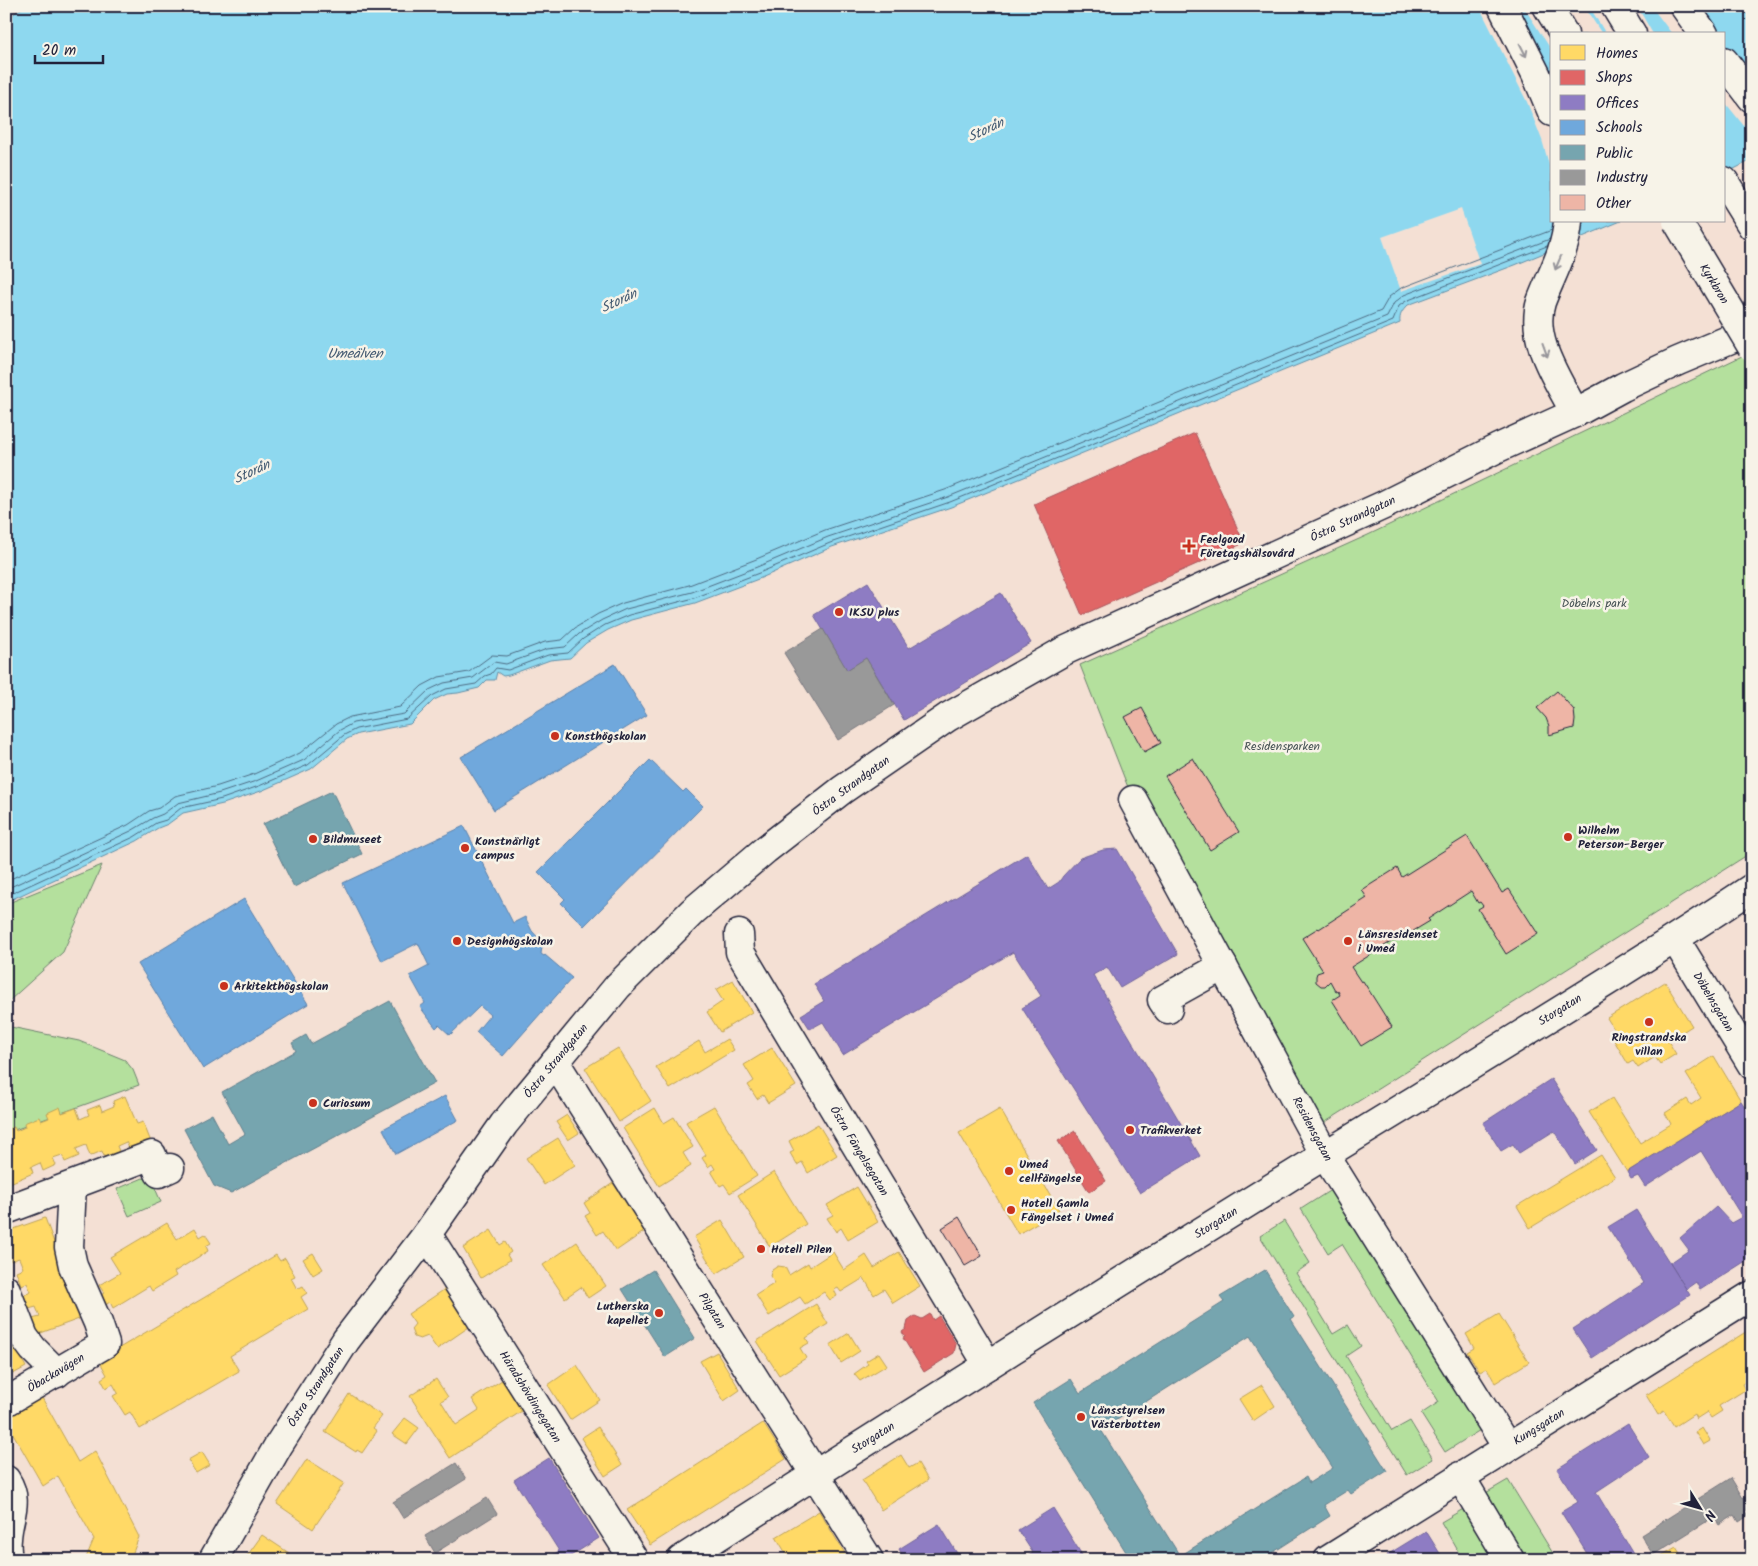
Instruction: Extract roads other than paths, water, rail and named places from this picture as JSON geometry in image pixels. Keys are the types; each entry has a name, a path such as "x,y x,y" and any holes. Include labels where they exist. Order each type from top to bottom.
{"street":[{"path":"1502,6 1536,74 1550,107"},
{"path":"1547,6 1563,32"},
{"path":"1615,6 1631,32"},
{"path":"1684,6 1703,32"},
{"path":"1726,64 1752,98"},
{"path":"1726,185 1752,226"},
{"path":"1568,222 1562,252 1541,302 1538,314 1540,337 1548,360 1575,413"},
{"name":"Kyrkbron","path":"1677,222 1752,347"},
{"name":"Östra Strandgatan","path":"213,1560 278,1446 346,1340 427,1234 450,1198 504,1124 618,986 693,911 765,850 842,790 948,718 1072,647 1384,505 1670,365 1752,330"},
{"name":"Residensgatan","path":"1133,800 1325,1155 1507,1447"},
{"name":"Storgatan","path":"681,1560 988,1365 1675,939 1752,888"},
{"name":"Östra Fängelsegatan","path":"739,934 740,952 988,1365"},
{"name":"Döbelnsgatan","path":"1675,939 1752,1065"},
{"path":"1168,1009 1162,1000 1224,966"},
{"name":"Pilgatan","path":"555,1062 869,1560"},
{"path":"6,1210 152,1155 159,1173 170,1168"},
{"name":"Öbackavägen","path":"6,1402 105,1344 73,1266 69,1247 72,1186"},
{"name":"Häradshövdingegatan","path":"427,1234 634,1560"},
{"path":"6,1290 24,1337 57,1373"},
{"name":"Kungsgatan","path":"1328,1560 1752,1295"},
{"path":"1460,1476 1510,1560"},
{"path":"6,1480 13,1493 13,1505 6,1540 8,1560"}],"water":[{"name":"Umeälven","path":"25,6 1752,6 1752,160 1726,173 1726,32 1550,32 1550,222 1619,222 1515,265 1408,305 1401,313 1400,323 951,507 832,547 761,578 695,603 631,620 608,630 586,643 570,658 550,660 509,675 503,676 497,672 495,680 487,680 479,688 447,694 434,700 410,724 358,734 347,739 311,769 261,791 223,804 183,813 168,824 137,841 6,902 6,19"}],"place":[{"name":"Feelgood Företagshälsovård","path":"1189,546"},
{"name":"IKSU plus","path":"839,612"},
{"name":"Konsthögskolan","path":"555,736"},
{"name":"Wilhelm Peterson-Berger","path":"1568,837"},
{"name":"Bildmuseet","path":"313,839"},
{"name":"Konstnärligt campus","path":"465,848"},
{"name":"Designhögskolan","path":"457,941"},
{"name":"Länsresidenset i Umeå","path":"1348,941"},
{"name":"Arkitekthögskolan","path":"224,986"},
{"name":"Ringstrandska villan","path":"1649,1022"},
{"name":"Curiosum","path":"313,1103"},
{"name":"Trafikverket","path":"1130,1130"},
{"name":"Umeå cellfängelse","path":"1009,1171"},
{"name":"Hotell Gamla Fängelset i Umeå","path":"1011,1210"},
{"name":"Hotell Pilen","path":"761,1249"},
{"name":"Lutherska kapellet","path":"659,1313"},
{"name":"Länsstyrelsen Västerbotten","path":"1081,1417"}],"water label":[{"name":"Storån","path":"986,130"},
{"name":"Storån","path":"619,301"},
{"name":"Storån","path":"252,472"}],"park label":[{"name":"Döbelns park","path":"1594,603"},
{"name":"Residensparken","path":"1282,746"}]}
